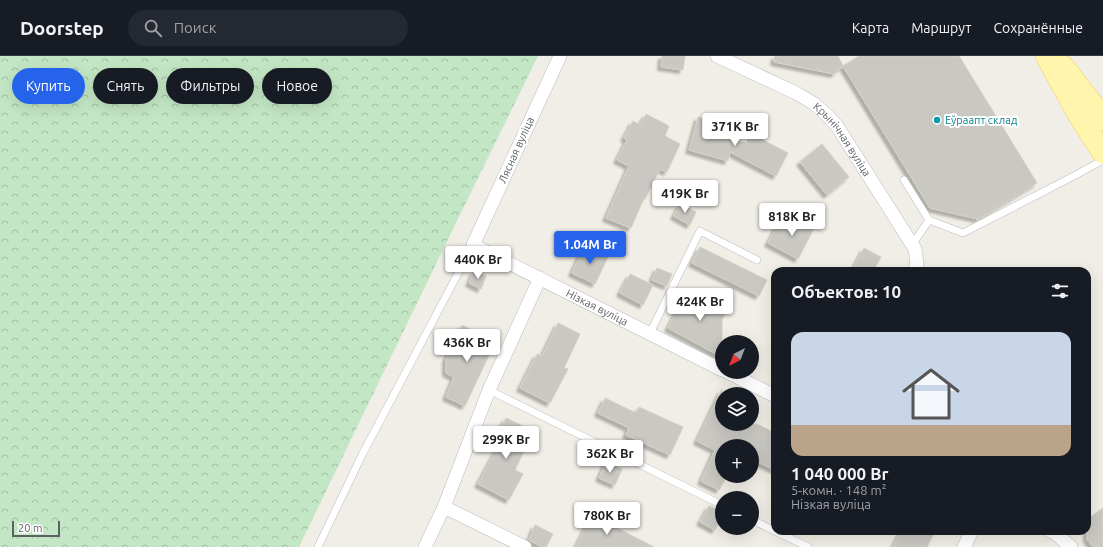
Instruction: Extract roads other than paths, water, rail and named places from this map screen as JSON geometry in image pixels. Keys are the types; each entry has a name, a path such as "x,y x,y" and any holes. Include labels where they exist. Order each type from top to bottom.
{"main road":[{"path":"1046,56 1079,116 1103,153"},
{"path":"1055,56 1103,120"}],"street":[{"name":"Лясная вуліца","path":"474,245 560,56"},
{"name":"Крынічная вуліца","path":"717,56 796,93 813,103 826,114 837,126 915,249 917,264 916,267"},
{"name":"Нізкая вуліца","path":"474,245 715,366"},
{"path":"425,547 444,507 488,390 540,278"},
{"path":"741,379 771,394"},
{"path":"444,507 525,547"},
{"path":"964,547 970,535"},
{"path":"1057,535 1071,547"}],"lane":[{"path":"904,180 929,220 964,232 1103,160"},
{"path":"912,245 929,220"},
{"path":"650,333 700,231 757,260"},
{"path":"318,547 362,455 474,245"},
{"path":"488,390 715,502"},
{"path":"759,523 771,529"},
{"path":"783,535 808,547"}],"place":[{"name":"Еўраапт склад","path":"937,120"}]}
